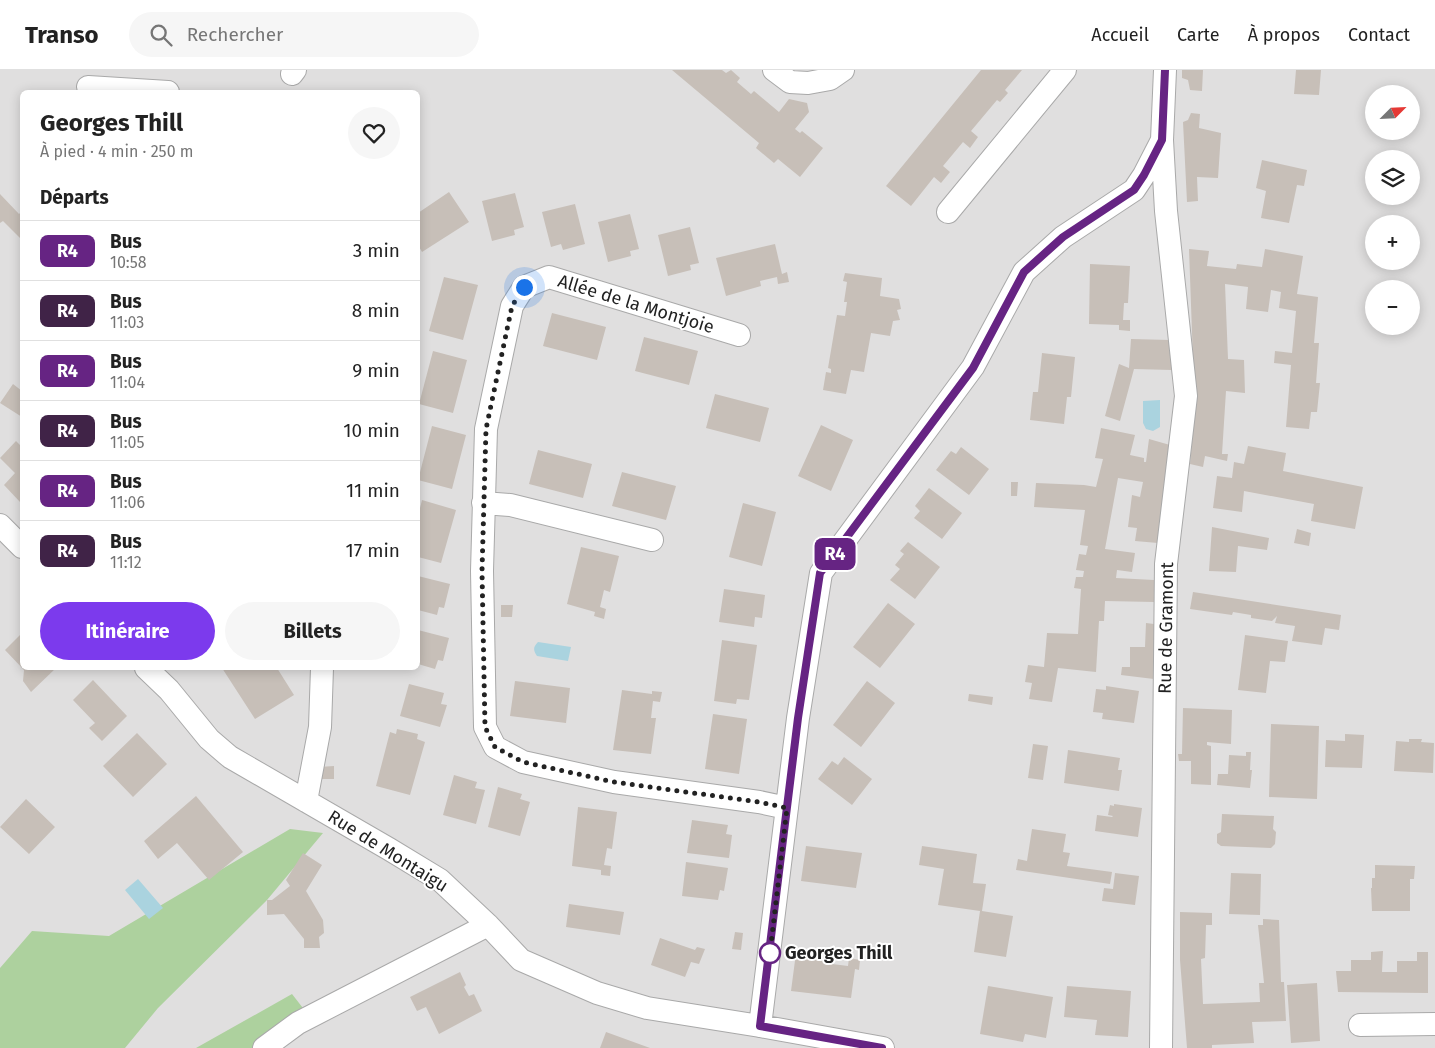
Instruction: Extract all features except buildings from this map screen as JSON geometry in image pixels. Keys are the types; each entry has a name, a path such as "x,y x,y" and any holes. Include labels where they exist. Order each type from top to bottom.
{"street":[{"path":"774,70 790,82 808,83 830,79 843,70"},
{"path":"948,212 1065,70"},
{"name":"Rue de Gramont","path":"1162,1048 1166,564 1186,396 1166,210 1162,140 1165,70"},
{"path":"87,83 150,90"},
{"path":"760,1026 798,718 820,573 973,368 1024,272 1063,237 1134,190 1162,140"},
{"path":"1134,190 1166,210"},
{"name":"Allée de la Montjoie","path":"739,335 549,277 524,287 512,306 486,429 482,571 485,727 495,747 523,762 614,782 759,802 787,808"},
{"path":"483,503 510,505 652,540"},
{"path":"0,525 20,545"},
{"name":"Rue de Montaigu","path":"148,670 169,690 209,739 230,757 389,848 440,880 488,925 521,960 597,993 647,1008 883,1048"},
{"path":"169,690 170,670"},
{"path":"306,800 320,727 322,670"},
{"path":"264,1048 298,1023 488,925"},
{"path":"1360,1025 1435,1024"}],"shaded area":[{"path":"0,70 1435,70 1435,1048 0,1048"}],"green space":[{"path":"290,829 323,833 267,900 158,1008 125,1048 0,1048 0,968 32,931 109,936"},
{"path":"292,994 313,1021 282,1048 196,1048"}],"water":[{"path":"1160,400 1160,427 1153,431 1146,429 1143,423 1143,401"},
{"path":"538,642 571,647 568,661 537,656 534,649"},
{"path":"138,879 163,908 149,919 125,890"}],"bus line":[{"name":"R4","path":"882,1048 760,1026 798,718 820,573 973,368 1024,272 1063,237 1134,190 1162,140 1165,70"}],"place":[{"name":"Georges Thill","path":"770,953"}],"route":[{"path":"524,287 512,306 486,429 482,571 485,727 495,747 523,762 614,782 759,802 787,808 770,953"}]}
